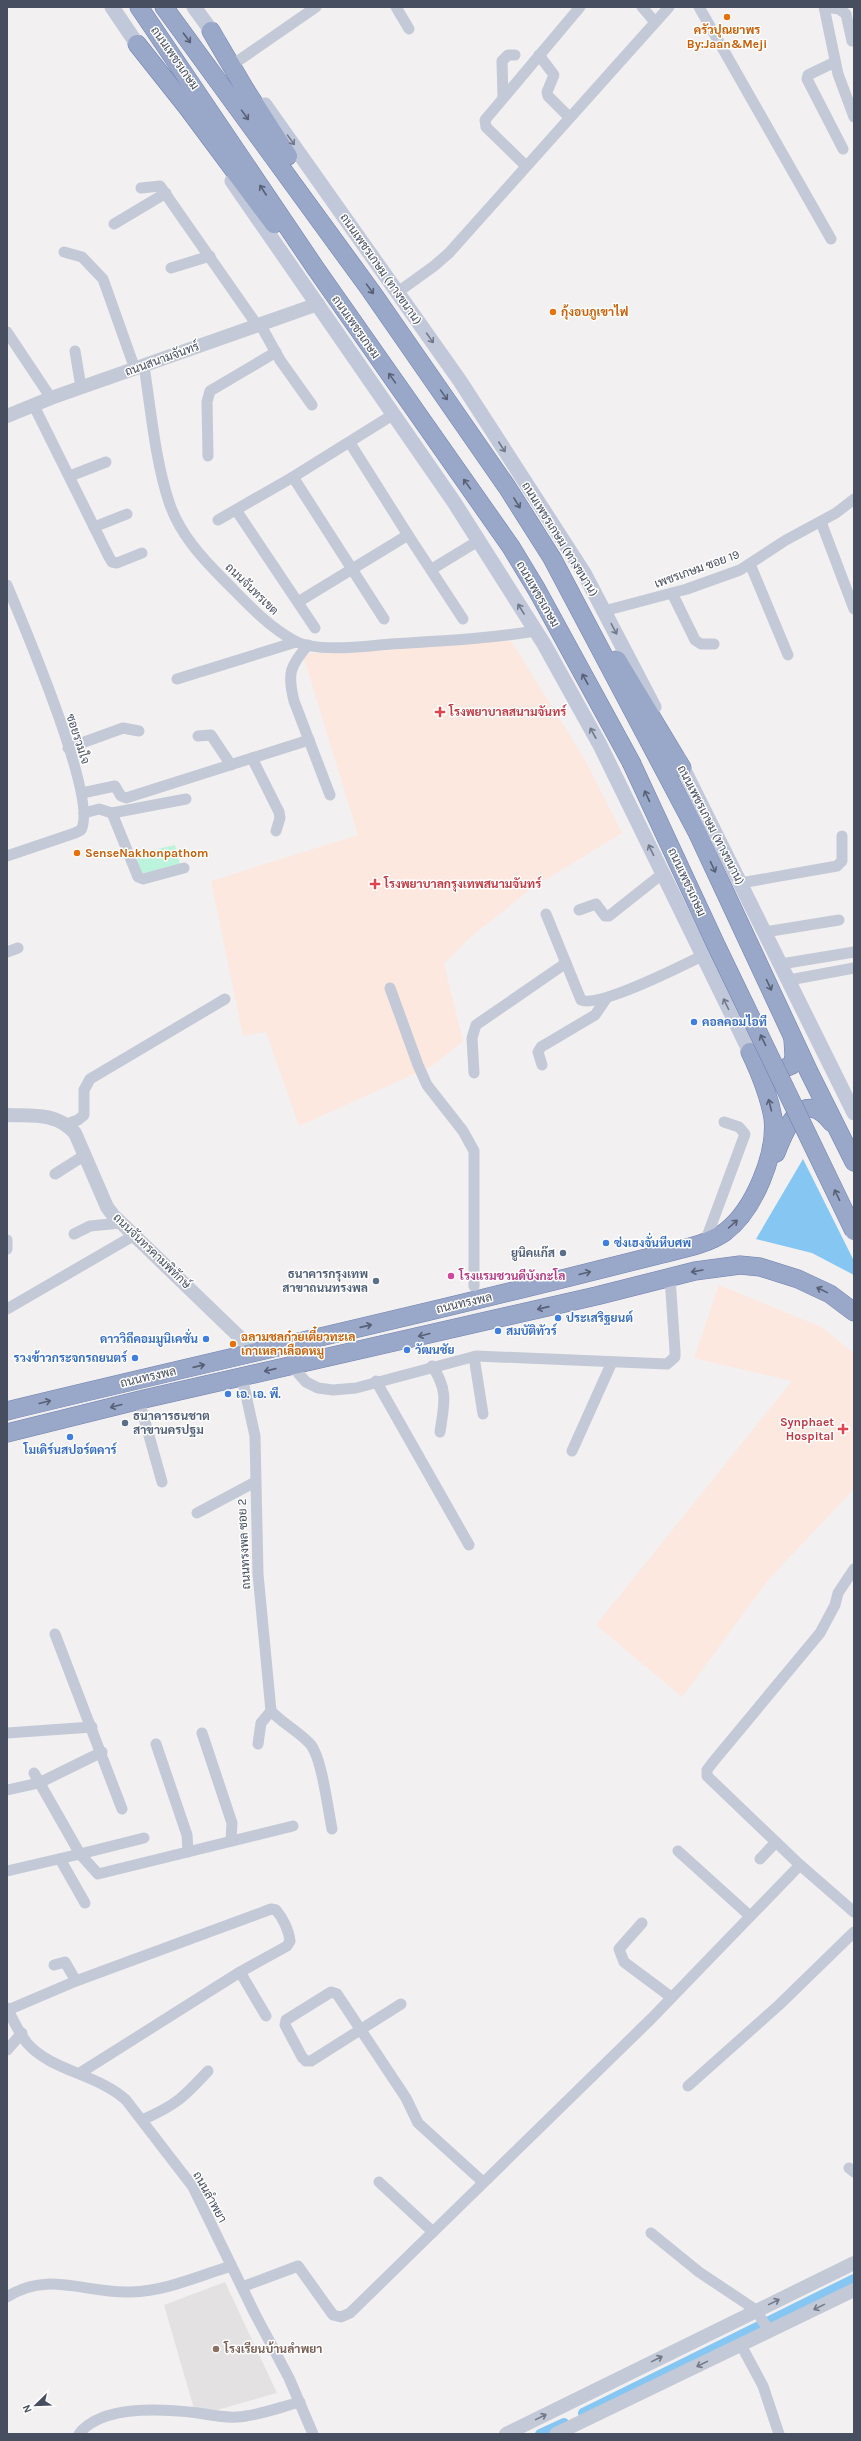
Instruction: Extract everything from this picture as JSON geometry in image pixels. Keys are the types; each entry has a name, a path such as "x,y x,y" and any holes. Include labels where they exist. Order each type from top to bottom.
{"highway":[{"name":"ถนนเพชรเกษม","path":"139,7 202,98 345,312 511,547 537,590 631,762 716,945 854,1230"},
{"name":"ถนนเพชรเกษม","path":"164,7 356,269 466,426 552,558 697,832 851,1157"},
{"path":"211,30 356,269"},
{"path":"137,44 188,107 258,205 345,312"},
{"path":"552,558 632,683 682,768"},
{"path":"750,1052 762,1068 773,1072 783,1070 792,1065 794,1056 792,1035"},
{"name":"ถนนทรงพล","path":"7,1411 456,1305 705,1242 724,1233 740,1218 757,1192 767,1166 773,1121 761,1076 750,1052"},
{"path":"757,1192 770,1169 789,1124 799,1111 809,1107 823,1112 851,1157"},
{"name":"ถนนทรงพล","path":"7,1433 138,1400 292,1366 670,1277 728,1266 760,1267 805,1282 830,1294 854,1312"},
{"path":"456,1305 462,1326"}],"main road":[{"path":"112,7 394,414 478,541 535,631 600,745 750,1052"},
{"name":"ถนนเพชรเกษม (ทางขนาน)","path":"194,7 460,381 584,573 652,703 682,768 741,883 854,1113"}],"street":[{"path":"235,63 316,7"},
{"path":"396,7 409,28"},
{"path":"526,166 484,123 486,116 580,7"},
{"path":"642,7 655,22"},
{"path":"398,292 448,253 669,7"},
{"path":"699,7 830,239"},
{"path":"852,41 846,14 839,10 825,7 835,62 845,96 854,117"},
{"path":"503,97 502,61 508,56 515,55"},
{"path":"539,55 554,74 547,92 548,96 569,117"},
{"path":"835,62 813,71 808,75 807,79 842,149"},
{"path":"141,188 156,184 166,193 259,324 312,405"},
{"path":"114,224 166,193"},
{"name":"ถนนจันทรเขต","path":"64,252 82,257 103,279 139,367 164,483 169,503 176,520 191,544 205,561 269,625 296,642 308,645 350,646 490,638 535,631"},
{"path":"171,268 210,256"},
{"name":"ถนนสนามจันทร์","path":"7,416 81,387 318,304"},
{"path":"7,332 51,398"},
{"path":"75,351 81,387"},
{"path":"208,456 207,402 210,391 276,352"},
{"path":"34,406 112,562 117,563 142,553"},
{"path":"218,520 350,443 394,414"},
{"path":"350,443 463,619"},
{"path":"70,476 106,462"},
{"path":"293,477 351,571 384,619"},
{"name":"เพชรเกษม ซอย 19","path":"604,611 672,593 732,573 750,564 786,540 820,522 854,499"},
{"path":"236,510 315,628"},
{"path":"94,527 127,514"},
{"path":"820,522 854,609"},
{"path":"298,602 408,535"},
{"path":"432,570 478,541"},
{"path":"750,564 788,655"},
{"name":"ซอยรวมใจ","path":"7,585 54,706 82,793 84,813 84,824 81,830 7,856"},
{"path":"672,593 695,640 701,644 714,644"},
{"path":"176,679 296,642"},
{"path":"308,645 295,662 289,675 294,701 330,795"},
{"path":"68,748 123,728 139,731"},
{"path":"198,736 212,735 231,765"},
{"path":"82,793 115,786 121,796 126,798 309,740"},
{"path":"252,758 279,812 280,818 276,831"},
{"path":"84,813 99,809 112,813 186,799"},
{"path":"112,813 138,877 142,878 184,868"},
{"path":"741,883 837,866 842,860 842,836"},
{"path":"579,910 596,904 605,916 609,916 662,874"},
{"path":"546,914 581,1000 590,1002 606,999 702,956"},
{"path":"765,932 839,920"},
{"path":"7,952 18,948"},
{"path":"781,964 854,952"},
{"path":"474,1073 472,1038 476,1025 566,963"},
{"path":"789,980 854,968"},
{"path":"390,988 427,1085 463,1131 474,1152 474,1286"},
{"path":"7,1115 56,1118 67,1124 78,1120 84,1114 84,1090 90,1079 225,999"},
{"path":"542,1065 538,1052 541,1047 595,1015 606,999"},
{"path":"705,1242 745,1134 739,1127 724,1122"},
{"name":"ถนนจันทรคามพิทักษ์","path":"67,1124 75,1132 107,1207 133,1236 165,1263 256,1353"},
{"path":"55,1174 85,1155"},
{"path":"74,1234 90,1226 121,1222"},
{"path":"7,1309 133,1236"},
{"path":"7,1240 7,1249"},
{"path":"292,1366 306,1382 318,1388 333,1390 356,1388 432,1366 474,1357 667,1364 675,1357 670,1277"},
{"path":"474,1357 483,1414"},
{"path":"572,1451 612,1362"},
{"path":"432,1366 444,1389 440,1432"},
{"name":"ถนนทรงพล ซอย 2","path":"242,1377 255,1436 258,1574 271,1711"},
{"path":"376,1381 470,1545"},
{"path":"138,1400 162,1482"},
{"path":"197,1513 255,1482"},
{"path":"854,1569 838,1593 835,1605 820,1632 707,1770 707,1776 711,1781 800,1865 854,1912"},
{"path":"55,1634 102,1752 122,1809"},
{"path":"258,1744 261,1723 271,1711 279,1720 312,1746 319,1764 332,1829"},
{"path":"7,1733 92,1727"},
{"path":"202,1733 232,1822 231,1841"},
{"path":"156,1744 187,1836 188,1852"},
{"path":"7,1790 39,1783 102,1752"},
{"path":"34,1773 80,1854 98,1874 293,1826"},
{"path":"7,1871 144,1838"},
{"path":"760,1859 776,1842"},
{"path":"678,1851 750,1916"},
{"path":"60,1858 85,1903"},
{"path":"242,2287 298,2266 333,2315 346,2315 651,2019 800,1865"},
{"path":"7,2009 76,1981 271,1910 276,1910 290,1941 286,1946 240,1972 80,2073"},
{"path":"642,1923 621,1945 620,1954 624,1962 671,1997"},
{"path":"688,2086 779,2005 854,1932"},
{"path":"54,1965 65,1962 76,1981"},
{"path":"240,1972 266,2016"},
{"path":"401,2004 361,2030 311,2061 306,2061 285,2025 286,2020 331,1992 337,1994 361,2030 406,2098 418,2123 483,2182"},
{"name":"ถนนลำพยา","path":"7,2009 27,2043 39,2053 114,2089 142,2120 193,2187 289,2378 313,2434"},
{"path":"7,2050 22,2033"},
{"path":"142,2120 172,2107 182,2100 208,2071"},
{"path":"379,2182 433,2232"},
{"path":"651,2233 699,2272 758,2313 768,2329"},
{"path":"506,2434 758,2313 854,2263"},
{"path":"7,2297 30,2285 45,2283 130,2292 153,2290 232,2266"},
{"path":"556,2434 741,2345 768,2329 854,2290"},
{"path":"741,2345 763,2386 779,2434"},
{"path":"79,2434 90,2424 122,2412 195,2413 238,2417 300,2402"}],"shaded area":[{"name":"โรงพยาบาลกรุงเทพสนามจันทร์","path":"511,641 584,758 622,833 532,888 467,940 444,964 463,1041 432,1066 299,1126 266,1032 243,1036 211,881 358,835 304,658 310,653"},
{"path":"719,1285 821,1327 854,1353 854,1489 769,1579 682,1697 596,1625 792,1381 694,1358"},
{"name":"โรงเรียนบ้านลำพยา","path":"225,2282 277,2393 196,2416 164,2305"}],"green space":[{"path":"175,845 180,864 141,874 136,854"}],"water":[{"path":"803,1159 854,1261 854,1275 812,1253 756,1239"}],"waterway":[{"path":"583,2413 854,2279"},
{"path":"540,2434 564,2423"}],"place":[{"name":"ครัวปุณยาพร By:Jaan&Meji","path":"727,17"},
{"name":"กุ้งอบภูเขาไฟ","path":"553,312"},
{"name":"โรงพยาบาลสนามจันทร์","path":"440,712"},
{"name":"SenseNakhonpathom","path":"77,853"},
{"name":"โรงพยาบาลกรุงเทพสนามจันทร์","path":"375,884"},
{"name":"คอลคอมไอที","path":"694,1022"},
{"name":"ซ่งเฮงจั่นหีบศพ","path":"606,1243"},
{"name":"ยูนิคแก๊ส","path":"563,1253"},
{"name":"โรงแรมชวนดีบังกะโล","path":"451,1276"},
{"name":"ธนาคารกรุงเทพ สาขาถนนทรงพล","path":"376,1281"},
{"name":"ประเสริฐยนต์","path":"558,1318"},
{"name":"สมบัติทัวร์","path":"498,1331"},
{"name":"ดาววิถีคอมมูนิเคชั่น","path":"206,1339"},
{"name":"ฉลามชลก๋วยเตี๋ยวทะเล เกาเหลาเลือดหมู","path":"233,1344"},
{"name":"วัฒนชัย","path":"407,1350"},
{"name":"รวงข้าวกระจกรถยนตร์","path":"135,1358"},
{"name":"เอ. เอ. พี.","path":"228,1394"},
{"name":"ธนาคารธนชาต สาขานครปฐม","path":"125,1423"},
{"name":"Synphaet Hospital","path":"843,1429"},
{"name":"โมเดิร์นสปอร์ตคาร์","path":"70,1437"},
{"name":"โรงเรียนบ้านลำพยา","path":"216,2349"}]}
